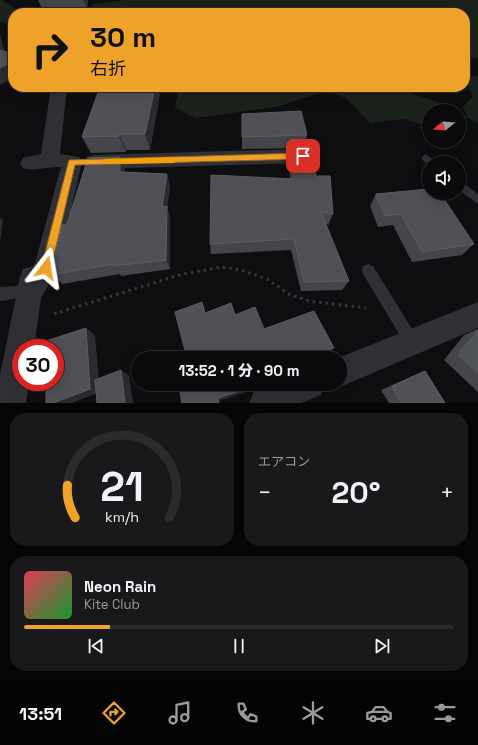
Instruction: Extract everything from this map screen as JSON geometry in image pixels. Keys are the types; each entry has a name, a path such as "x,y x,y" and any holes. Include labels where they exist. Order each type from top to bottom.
{"street":[{"path":"50,159 58,92"},
{"path":"30,163 50,159 72,162 303,156"},
{"path":"31,291 46,268 72,162"},
{"path":"8,390 31,291 35,251"},
{"path":"347,369 478,315"},
{"path":"265,403 293,391"}],"lane":[{"path":"466,190 478,200"},
{"path":"368,270 412,342"},
{"path":"0,294 31,291"}],"path":[{"path":"24,323 179,275 222,267 241,270 267,279 289,294 309,300 333,305 370,308 396,315"}],"shaded area":[{"path":"0,0 4,0 3,1 15,8 8,8 8,24 0,22"},
{"path":"125,0 478,0 478,58 470,59 470,8 92,8 92,4"},
{"path":"478,76 478,123 468,118 466,113 465,104 473,97 470,90 470,77"},
{"path":"178,92 323,92 276,107 196,118 175,108"},
{"path":"333,92 407,92 443,104 422,104 422,125 404,119 370,123 348,100"}],"building":[{"path":"0,50 8,52 8,64 0,68"},
{"path":"98,92 154,92 145,134 119,134 119,136 82,137"},
{"path":"301,111 307,135 242,137 242,114"},
{"path":"310,151 316,176 330,176 333,214 321,212 349,281 304,282 294,239 210,244 211,175 294,179 291,153"},
{"path":"120,157 120,172 167,174 162,207 167,206 166,260 114,266 114,264 51,275 62,225 67,224 88,158"},
{"path":"422,190 422,200 445,200 474,244 422,252 401,214 385,216 376,194"},
{"path":"202,302 205,313 231,303 235,315 255,307 264,329 314,311 334,348 327,351 185,351 175,312"},
{"path":"86,328 90,389 53,403 46,403 46,391 64,391 64,339 52,339"},
{"path":"478,330 478,373 458,355"},
{"path":"121,370 125,403 97,403 95,380"},
{"path":"425,371 445,403 401,403 392,386"},
{"path":"180,391 240,391 218,398 219,403 182,403"}],"slow traffic":[{"path":"106,162 174,160"}],"route":[{"path":"46,268 72,162 303,156"}]}
